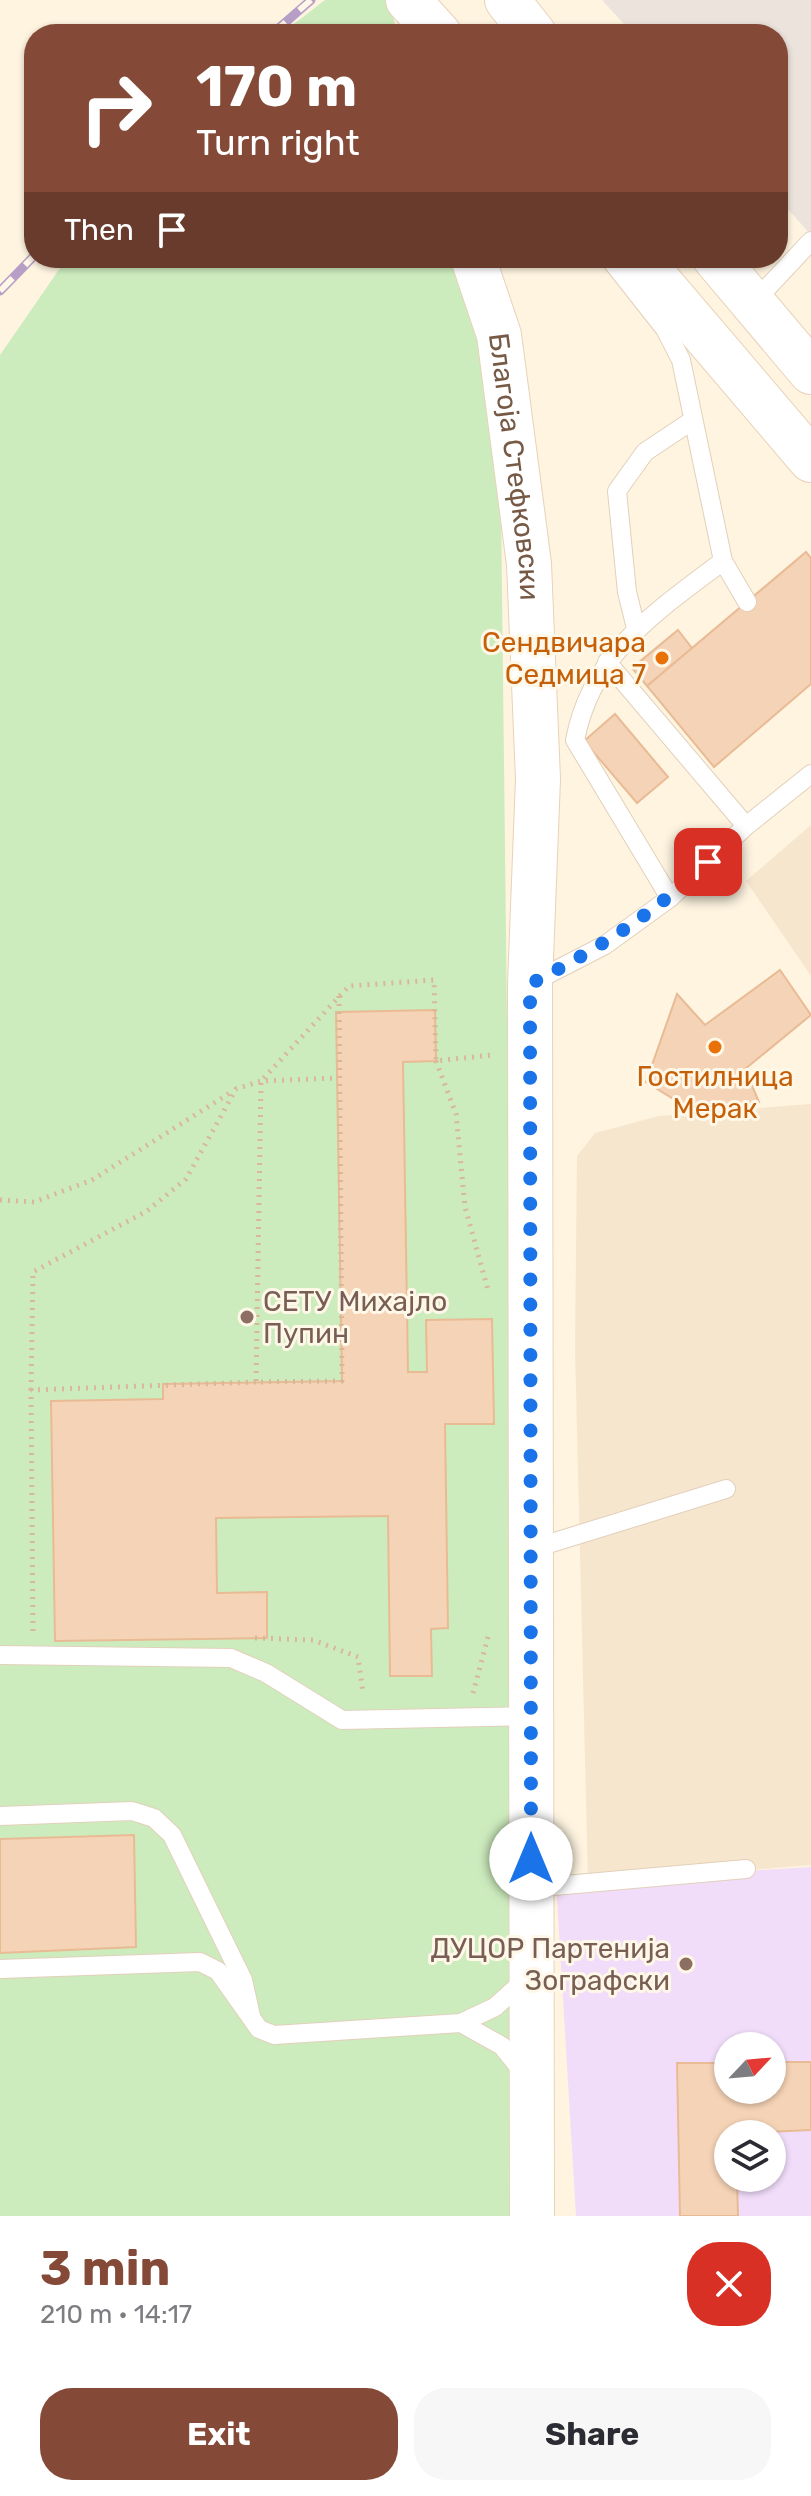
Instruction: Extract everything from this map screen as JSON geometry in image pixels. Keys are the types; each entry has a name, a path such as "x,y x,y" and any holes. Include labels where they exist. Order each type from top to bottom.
{"street":[{"path":"388,0 395,24"},
{"path":"408,0 430,24"},
{"path":"507,0 526,24"},
{"name":"Благоја Стефковски","path":"476,268 499,335 529,564 538,779 530,984 532,2216"},
{"path":"648,268 811,460"},
{"path":"723,268 811,372"}],"lane":[{"path":"788,266 811,241"},
{"path":"617,268 665,329 675,350 723,561 747,602"},
{"path":"752,304 786,268"},
{"path":"636,628 627,592 617,491 645,452 693,420"},
{"path":"670,898 575,740 581,708 607,662 636,628 723,561"},
{"path":"607,662 746,826"},
{"path":"530,984 605,945 670,898 746,826 811,774"},
{"path":"530,1549 726,1489"},
{"path":"0,1655 231,1658 266,1673 342,1720 530,1716"},
{"path":"0,1816 132,1811 154,1818 172,1835 243,1980 251,2016"},
{"path":"531,1888 746,1869"},
{"path":"0,1969 200,1962 218,1971 259,2029 274,2035 461,2023 495,2007 517,1987 532,1942"},
{"path":"461,2023 502,2046 532,2083"}],"path":[{"path":"256,1382 261,1081 349,986 434,980 436,1061 456,1114 465,1207 487,1275 490,1304"},
{"path":"31,1390 342,1381 337,1078 339,996"},
{"path":"436,1061 496,1056"},
{"path":"0,1200 34,1202 92,1180 236,1089 261,1081 337,1078"},
{"path":"34,1643 33,1272 147,1211 186,1179 236,1089"},
{"path":"472,1698 492,1623"},
{"path":"247,1639 313,1640 358,1657 364,1698 369,1698"}],"shaded area":[{"path":"602,0 811,0 811,235 788,209 788,24 624,24"},
{"path":"811,825 811,976 746,881"},
{"path":"811,1104 811,1865 588,1883 575,1347 577,1156 595,1133 659,1116"},
{"name":"ДУЦОР Партенија Зографски","path":"811,1867 811,2216 576,2216 556,1882"}],"green space":[{"path":"325,0 388,0 395,24 294,24"},
{"path":"60,268 476,268 499,335 521,2216 0,2216 0,355"}],"building":[{"path":"806,552 811,558 811,684 714,767 647,686"},
{"name":"Сендвичара Седмица 7","path":"678,630 692,648 647,686 632,668"},
{"path":"615,714 668,777 637,803 584,741"},
{"name":"Гостилница Мерак","path":"780,970 811,1015 745,1069 759,1102 688,1108 646,1082 677,994 705,1025"},
{"path":"435,1010 436,1061 403,1062 408,1372 427,1372 426,1320 492,1319 494,1424 445,1424 448,1628 431,1629 432,1676 390,1676 388,1516 216,1518 217,1593 267,1592 267,1638 55,1641 51,1401 163,1399 163,1384 342,1381 336,1012"},
{"path":"134,1835 136,1947 0,1953 0,1839"},
{"path":"786,2062 811,2062 811,2130 786,2131 786,2120 714,2120 714,2192 737,2192 738,2216 680,2216 677,2063 714,2063 714,2104 786,2104"}],"railway":[{"path":"283,24 311,0"},
{"path":"0,291 24,266"}],"place":[{"name":"Сендвичара Седмица 7","path":"662,658"},
{"name":"Гостилница Мерак","path":"715,1047"},
{"name":"СЕТУ Михајло Пупин","path":"247,1317"},
{"name":"ДУЦОР Партенија Зографски","path":"686,1964"}],"route":[{"path":"531,1859 530,984 605,945 670,898 708,862"}]}
